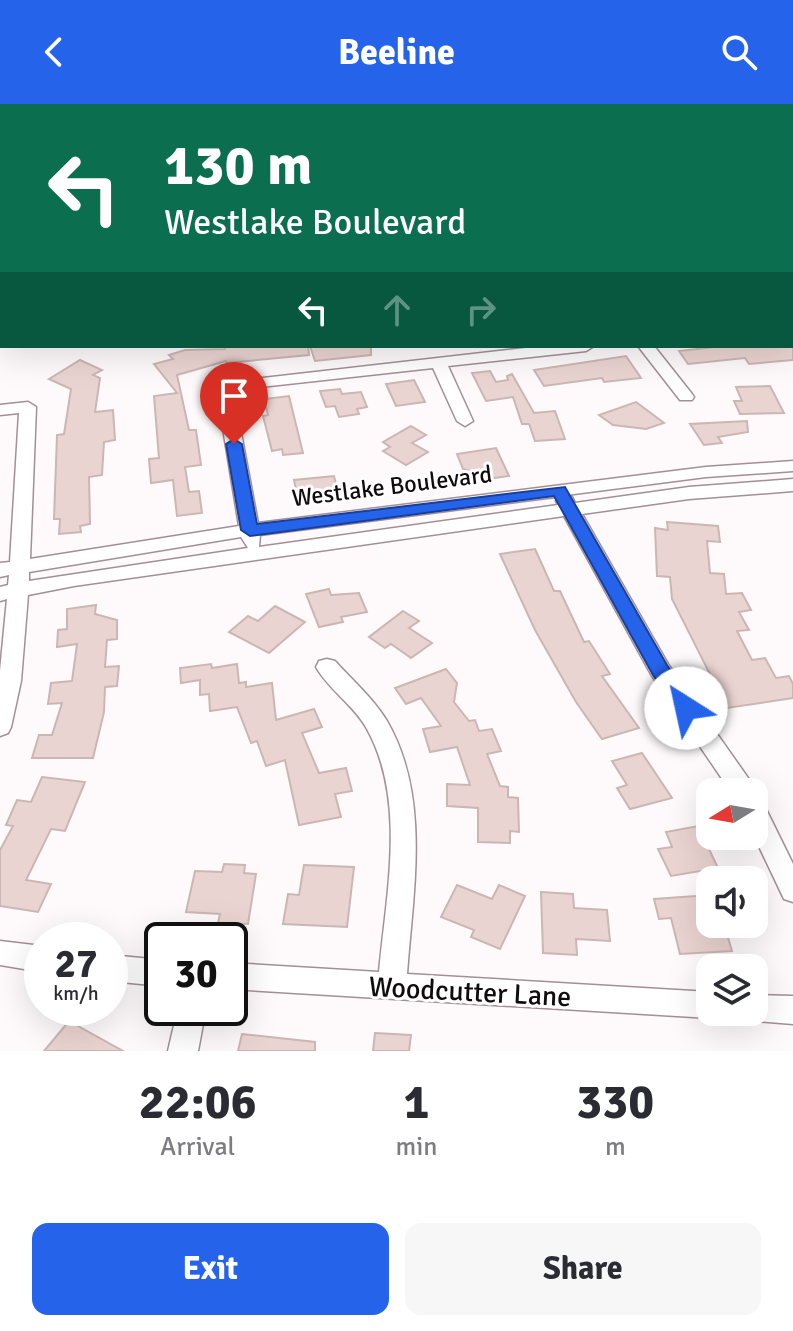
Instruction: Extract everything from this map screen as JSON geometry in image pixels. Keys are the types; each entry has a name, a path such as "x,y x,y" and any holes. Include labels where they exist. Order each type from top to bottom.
{"street":[{"path":"254,554 224,386 566,348"},
{"path":"648,348 686,397"},
{"path":"438,361 465,421"},
{"path":"0,410 28,407 9,568 10,681 0,727"},
{"name":"Westlake Boulevard","path":"9,592 254,554 706,472 793,466"},
{"name":"Westlake Boulevard","path":"9,568 250,530 564,500 793,485"},
{"path":"564,500 660,670 734,778"},
{"path":"327,667 378,726 396,769 403,822 392,987"},
{"path":"768,839 793,891"},
{"path":"0,953 24,956"},
{"name":"Woodcutter Lane","path":"248,977 696,1004"},
{"path":"768,1009 793,1010"},
{"path":"183,1051 188,1026"}],"building":[{"path":"308,348 309,355 226,361 177,375 189,430 196,430 201,465 185,467 189,492 199,491 202,513 177,516 173,480 151,483 149,459 159,458 154,396 177,393 154,364 173,359 169,355 185,350"},
{"path":"311,348 371,348 371,355 315,361"},
{"path":"793,348 793,360 749,364 745,358 688,364 679,351"},
{"path":"626,356 641,378 604,382 602,378 544,386 534,370"},
{"path":"80,360 102,370 93,375 100,378 95,412 113,410 115,440 104,442 102,475 89,477 90,524 80,526 81,532 59,534 60,519 54,519 57,435 64,434 71,389 49,379"},
{"path":"490,371 496,382 508,380 507,376 512,374 534,413 555,411 565,439 535,441 529,424 522,424 513,397 486,401 472,373"},
{"path":"414,380 425,402 396,406 386,384"},
{"path":"770,386 784,413 740,414 734,401 742,401 736,387"},
{"path":"340,389 342,394 361,392 367,407 357,409 359,414 339,417 335,406 326,407 320,391"},
{"path":"289,396 303,453 283,455 282,449 272,451 263,416 268,415 264,399"},
{"path":"636,402 664,423 646,429 613,425 599,415"},
{"path":"747,421 748,432 718,437 722,443 704,445 690,424"},
{"path":"411,426 426,435 412,443 428,452 406,465 383,451 390,447 383,442"},
{"path":"496,448 509,476 495,478 463,469 457,454"},
{"path":"334,476 339,497 298,501 294,480"},
{"path":"667,522 718,526 720,542 707,541 710,573 724,574 726,594 742,593 751,610 739,612 749,630 737,631 752,660 765,658 776,678 789,676 793,684 793,698 727,708 672,599 670,577 657,576 655,528 668,530"},
{"path":"535,549 554,591 560,591 584,642 589,641 610,674 602,676 639,728 602,739 576,702 535,630 500,554"},
{"path":"329,589 331,595 359,593 367,612 341,617 343,622 319,627 306,594"},
{"path":"96,605 95,614 117,620 117,639 107,640 105,667 119,666 117,686 105,687 104,712 93,758 32,758 39,735 52,735 62,703 48,704 51,683 72,681 77,644 57,647 58,630 67,629 67,609"},
{"path":"275,606 305,622 269,653 229,632 248,616 258,621"},
{"path":"403,611 419,621 409,628 432,643 411,658 391,644 385,648 369,637"},
{"path":"211,664 212,668 237,664 239,683 246,682 246,687 272,683 276,720 314,709 322,727 302,733 319,773 346,768 352,791 335,794 341,817 299,825 285,760 266,766 257,741 251,743 237,707 210,711 209,694 200,695 200,680 181,683 180,668"},
{"path":"446,669 457,683 454,702 469,721 475,720 479,731 492,729 501,751 487,754 500,786 508,787 508,797 518,798 519,832 510,831 510,843 478,842 478,808 447,806 447,784 470,785 457,747 430,752 423,729 441,726 421,698 406,704 395,688"},
{"path":"642,753 672,798 630,809 617,788 627,785 612,761"},
{"path":"42,777 85,782 65,831 51,829 26,880 51,884 38,912 0,906 0,850 13,826 6,825 17,800 31,802"},
{"path":"696,826 696,850 709,850 717,866 696,866 696,872 671,876 658,849 672,847 666,832"},
{"path":"224,864 245,865 244,873 256,874 248,924 218,922 220,914 186,912 195,871 222,872"},
{"path":"304,865 354,867 347,927 283,924 288,894 299,895"},
{"path":"457,885 492,899 499,885 525,896 500,949 471,937 474,930 441,917"},
{"path":"541,892 573,894 574,908 607,910 610,941 576,939 577,955 543,953"},
{"path":"696,896 696,938 728,938 732,951 680,954 671,918 659,919 654,899"},
{"path":"65,1026 78,1026 123,1051 44,1051"},
{"path":"375,1033 411,1035 409,1051 373,1051"},
{"path":"242,1034 315,1042 315,1051 238,1051"}],"route":[{"path":"234,444 250,530 560,490 660,670 686,708"}]}
